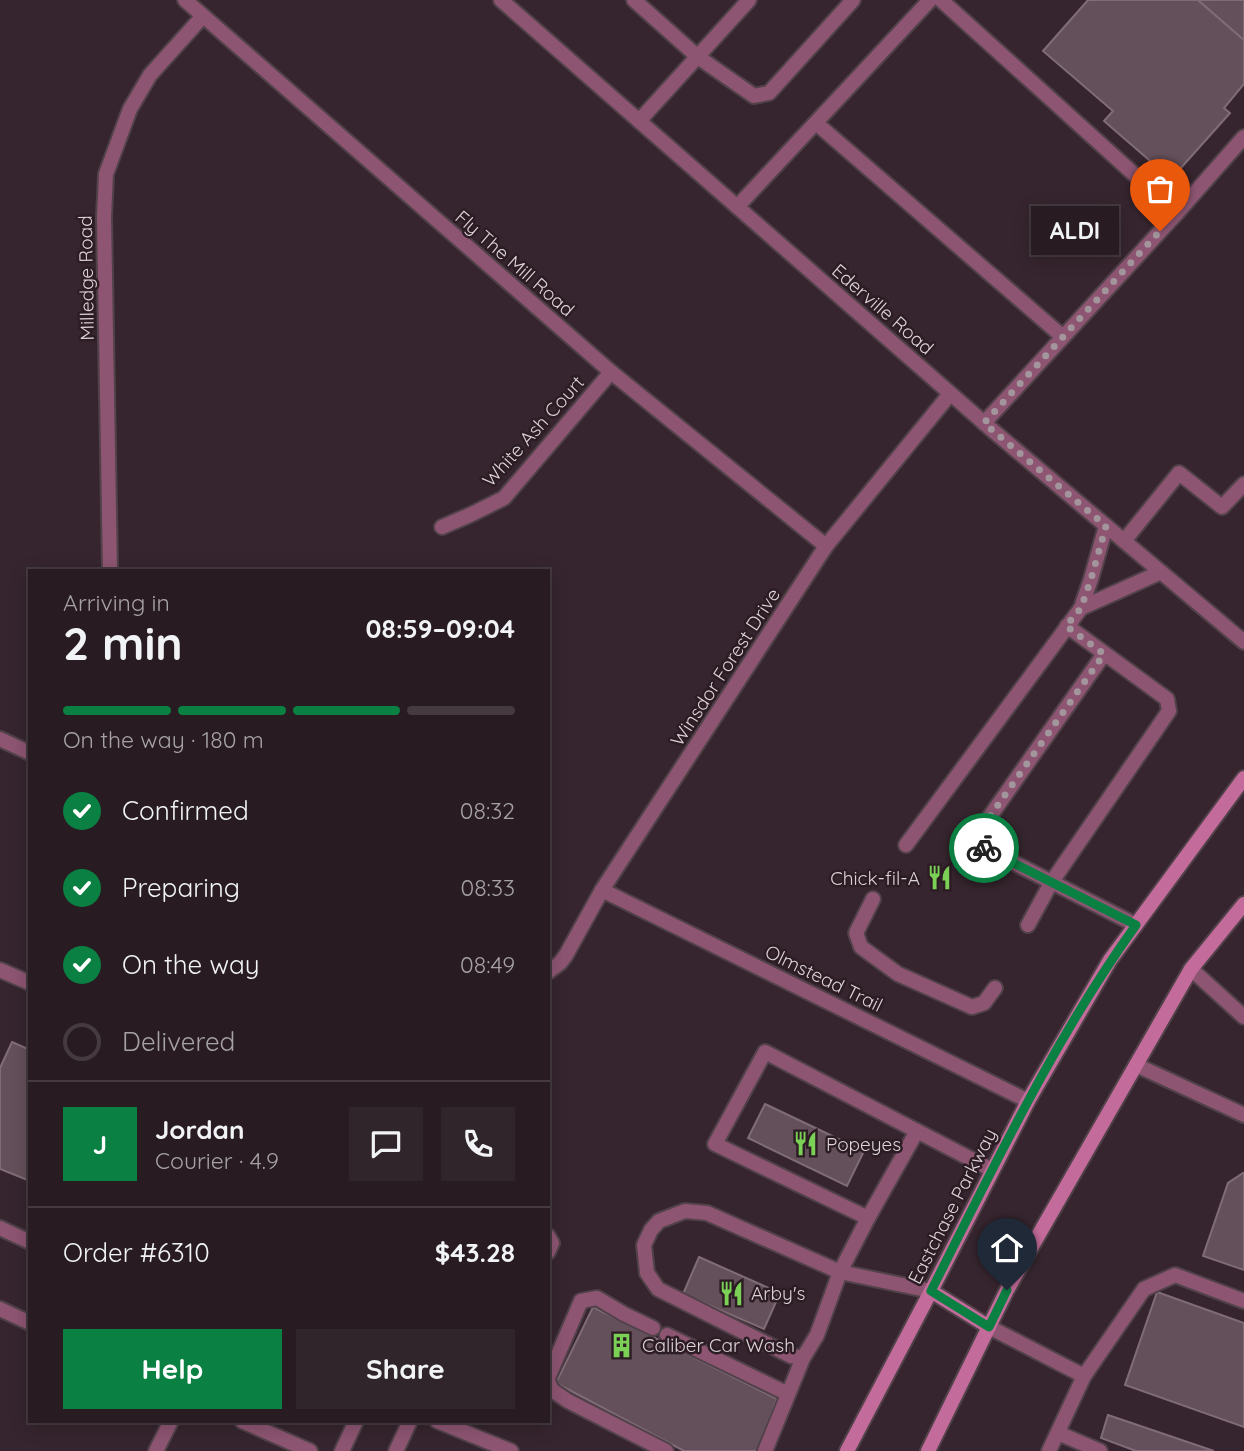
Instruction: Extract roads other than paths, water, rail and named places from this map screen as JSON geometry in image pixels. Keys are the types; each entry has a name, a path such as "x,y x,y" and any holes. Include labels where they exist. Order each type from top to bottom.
{"main road":[{"name":"Eastchase Parkway","path":"848,1451 1028,1101 1110,960 1244,778"},
{"path":"928,1451 1007,1290 1191,969 1244,904"},
{"path":"931,1291 989,1327"}],"street":[{"name":"Fly The Mill Road","path":"185,0 611,372 826,546"},
{"name":"Ederville Road","path":"501,0 950,394 1244,642"},
{"path":"634,0 698,57 754,96 769,93 853,0"},
{"path":"639,121 749,0"},
{"path":"737,207 930,0"},
{"path":"941,0 1177,213"},
{"name":"Milledge Road","path":"110,569 103,217 106,174 130,109 150,75 203,16"},
{"path":"816,123 1063,337"},
{"path":"984,423 1244,137"},
{"name":"White Ash Court","path":"442,527 504,498 611,372"},
{"name":"Winsdor Forest Drive","path":"550,970 566,955 602,890 826,546 950,394"},
{"path":"1124,541 1179,473 1223,507 1244,484"},
{"path":"906,845 1081,608 1106,526"},
{"path":"1081,608 1161,572"},
{"path":"1028,925 1051,883 1169,711 1167,699 1066,626"},
{"path":"1104,654 979,832 981,846 1136,925"},
{"path":"0,739 28,752"},
{"name":"Olmstead Trail","path":"602,890 1028,1101"},
{"path":"873,899 856,933 861,947 898,974 972,1007 984,1003 995,988"},
{"path":"1191,969 1244,1017"},
{"path":"0,970 28,982"},
{"path":"869,1218 715,1144 765,1052 992,1170"},
{"path":"1136,1065 1244,1115"},
{"path":"765,1451 803,1358 817,1335 840,1272 917,1131"},
{"path":"803,1358 791,1356 658,1289 647,1273 644,1245 659,1221 685,1211 706,1213 840,1272 931,1291"},
{"path":"0,1228 28,1241"},
{"path":"1049,1451 1084,1376 1144,1289 1175,1275 1244,1301"},
{"path":"550,1374 581,1301 597,1297 653,1328"},
{"path":"0,1309 28,1322"},
{"path":"989,1327 1084,1376"},
{"path":"667,1335 788,1394"},
{"path":"550,1385 552,1391 568,1402 666,1451"},
{"path":"156,1451 170,1423"},
{"path":"247,1423 310,1451"},
{"path":"342,1451 355,1423"},
{"path":"396,1451 409,1423"},
{"path":"448,1423 469,1427 510,1451"},
{"path":"1058,1433 1100,1451"}],"place":[{"name":"ALDI","path":"1160,231"},
{"name":"Chick-fil-A","path":"940,878"},
{"name":"Popeyes","path":"806,1144"},
{"name":"Arby's","path":"731,1293"},
{"name":"Caliber Car Wash","path":"622,1345"}]}
